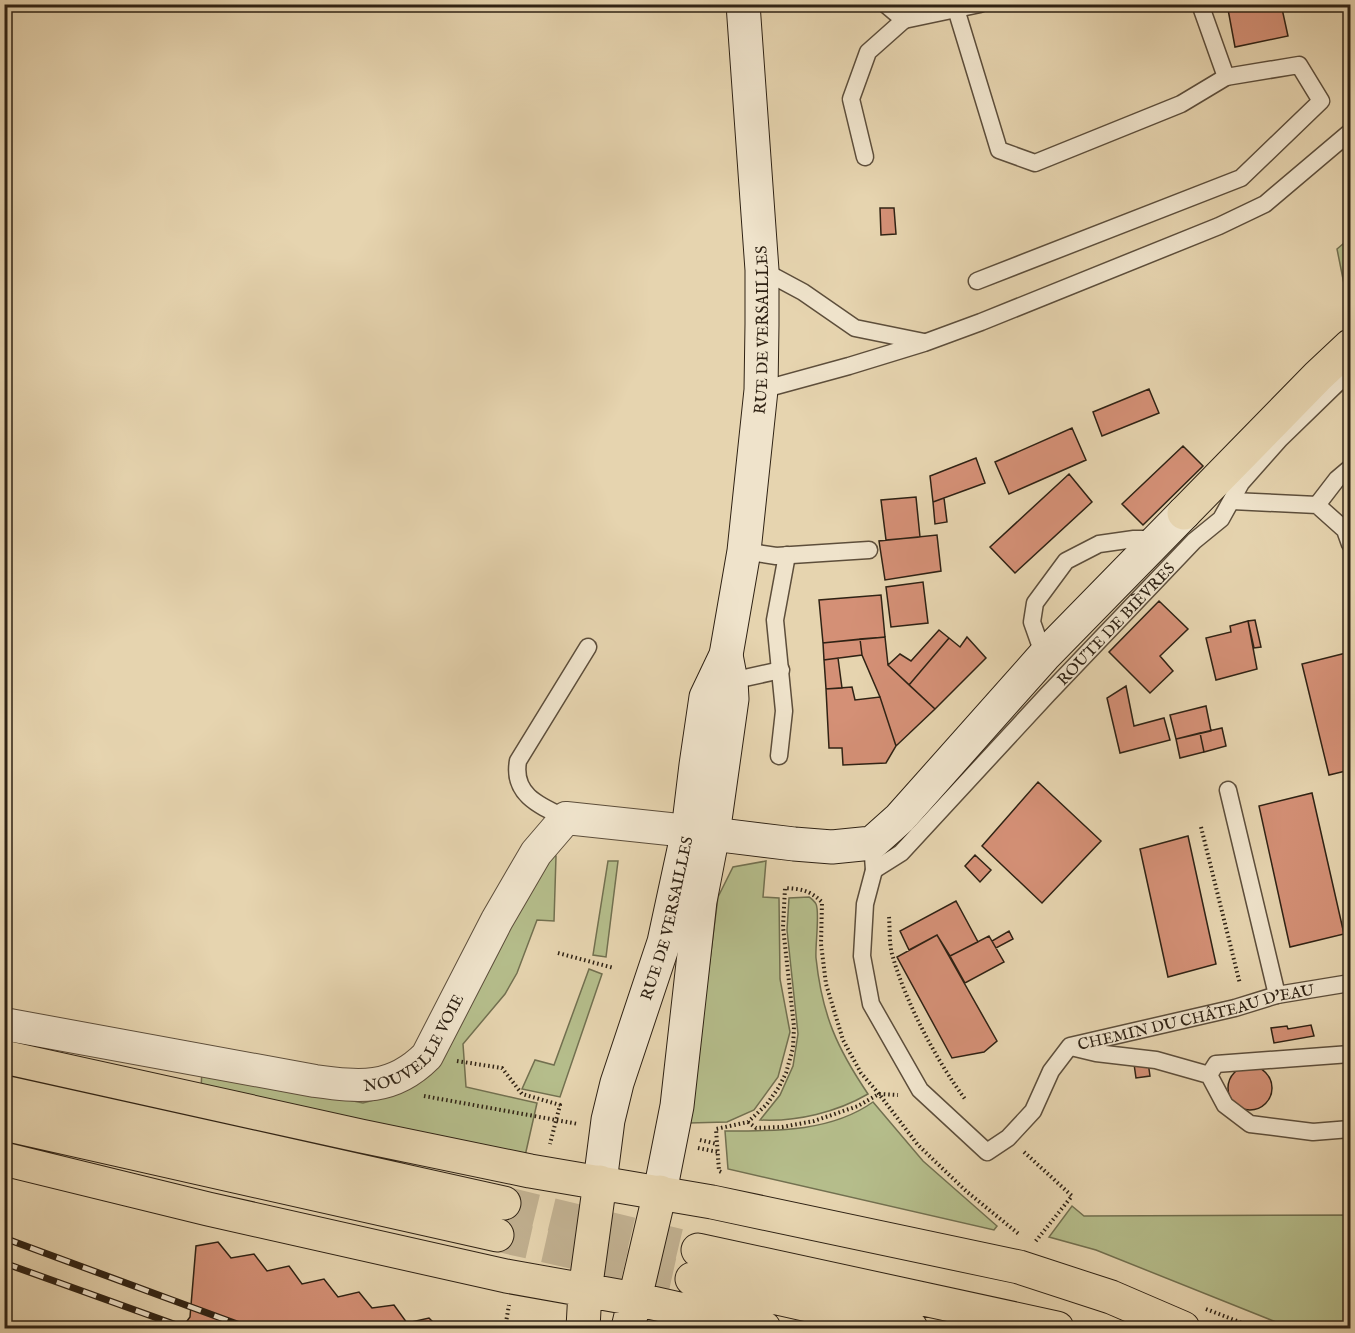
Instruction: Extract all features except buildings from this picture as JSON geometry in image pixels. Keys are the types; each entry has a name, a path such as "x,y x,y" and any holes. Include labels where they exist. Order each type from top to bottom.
{"main road":[{"name":"RUE DE VERSAILLES","path":"600,1182 607,1130 617,1083 701,833 732,699 729,668 761,390 762,270 744,4"},
{"path":"1177,529 1318,376 1350,346"},
{"name":"ROUTE DE BIÈVRES","path":"701,833 832,847 873,856 900,818 1044,656 1177,529"},
{"name":"RUE DE VERSAILLES","path":"660,1192 677,1106 700,901 701,833"},
{"path":"4,1057 530,1171 660,1192 1019,1267 1111,1298 1183,1329"},
{"path":"4,1092 504,1203"},
{"path":"4,1124 497,1235"},
{"path":"4,1159 61,1171 208,1209 585,1292 632,1314 689,1312 764,1329"},
{"path":"583,1329 585,1292 600,1182"},
{"path":"632,1314 660,1192"},
{"path":"911,1329 695,1264 1057,1329"},
{"path":"689,1312 717,1329"}],"street":[{"path":"566,818 701,833"},
{"name":"NOUVELLE VOIE","path":"4,1024 348,1086 370,1086 392,1081 415,1068 427,1056 497,920 536,853 566,818"}],"lane":[{"path":"885,4 903,20"},
{"path":"865,157 851,99 868,52 903,20 980,4"},
{"path":"1200,4 1226,77"},
{"path":"956,9 999,150 1035,163 1181,104 1226,77 1299,65 1321,101 1241,178 977,280"},
{"path":"761,390 924,343 1219,226 1265,204 1350,132"},
{"path":"762,270 803,292 855,328 924,343"},
{"name":"ROUTE DE BIÈVRES","path":"873,856 901,853 1040,702 1177,529 1221,519 1241,483 1280,439 1350,370"},
{"path":"1317,504 1337,479 1350,468"},
{"path":"1232,501 1317,504 1345,530 1350,544"},
{"path":"1044,656 1032,622 1035,603 1066,561 1099,544 1177,529"},
{"path":"744,551 776,556 869,550"},
{"path":"779,756 784,711 775,620 787,555"},
{"path":"566,818 533,801 519,786 516,774 518,761 588,647"},
{"path":"729,668 781,670"},
{"path":"1228,790 1278,995"},
{"path":"873,856 865,904 862,956 871,1004 895,1050 920,1090"},
{"name":"CHEMIN DU CHÂTEAU D'EAU","path":"920,1090 987,1152 1008,1138 1033,1111 1051,1071 1070,1046 1245,1005 1278,995 1350,983"},
{"path":"1070,1046 1096,1053 1156,1060 1209,1075 1225,1106 1250,1124 1313,1132 1350,1129"},
{"path":"1209,1075 1216,1064 1350,1054"}],"path":[{"path":"1201,827 1245,1005"},
{"path":"717,1144 716,1129 748,1122 767,1104 780,1087 793,1048 794,1027 783,927 785,888"},
{"path":"888,912 892,952 906,992 946,1073 971,1106"},
{"path":"558,952 614,968"},
{"path":"427,1056 501,1068 522,1094 560,1105"},
{"path":"748,1122 756,1128 782,1127 814,1121 858,1106 879,1094 908,1096 920,1090"},
{"path":"416,1094 607,1130"},
{"path":"1008,1138 1072,1196 1033,1245"},
{"path":"670,1143 718,1152"},
{"path":"505,1329 508,1306"}],"green space":[{"path":"1350,238 1350,314 1337,249"},
{"path":"550,854 556,856 554,921 537,920 517,973 505,994 463,1044 466,1087 537,1103 525,1156 201,1089 202,1070 363,1103 392,1095"},
{"path":"608,861 618,861 606,957 593,955"},
{"path":"766,861 763,897 779,898 780,979 790,1032 778,1077 754,1110 727,1122 689,1123 718,897 733,867"},
{"path":"809,897 817,908 816,958 827,1014 840,1046 868,1094 816,1115 760,1120 780,1095 793,1066 798,1034 787,930 789,898"},
{"path":"589,969 602,974 560,1097 522,1089 535,1060 554,1065"},
{"path":"873,1102 923,1161 997,1226 994,1230 728,1169 725,1131 802,1128 839,1119"},
{"path":"1072,1206 1084,1216 1350,1215 1350,1328 1291,1328 1096,1250 1049,1237"}],"tunnel":[{"path":"504,1203 698,1250"},
{"path":"497,1235 692,1279"}],"railway":[{"path":"4,1238 248,1328"},
{"path":"4,1263 185,1328"}]}
